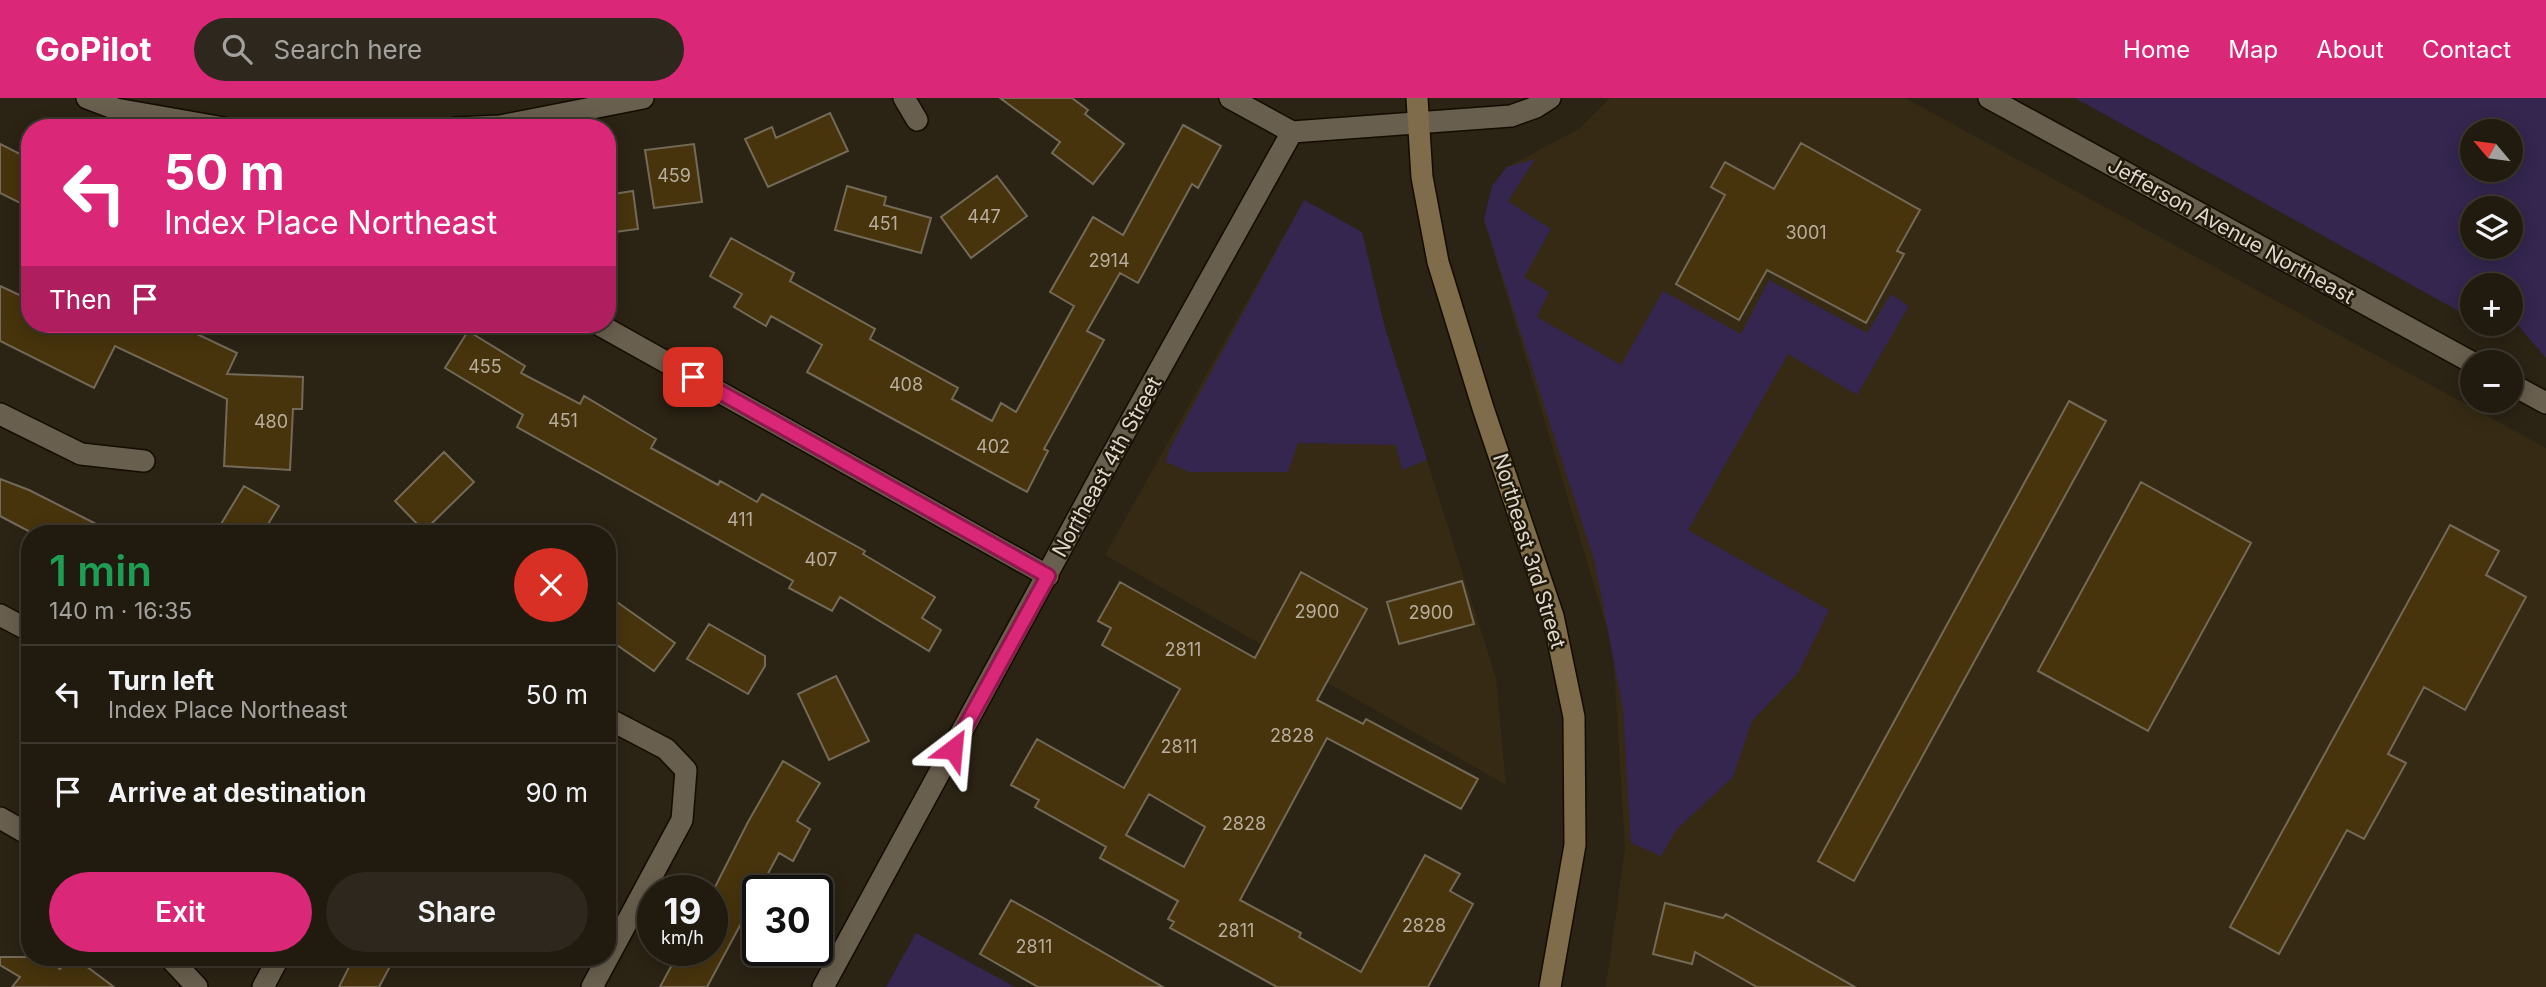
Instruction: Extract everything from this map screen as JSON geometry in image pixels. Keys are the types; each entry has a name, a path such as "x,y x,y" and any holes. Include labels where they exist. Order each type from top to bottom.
{"main road":[{"path":"1417,98 1418,123"},
{"name":"Northeast 3rd Street","path":"1418,123 1422,177 1438,262 1483,408 1553,616 1574,717 1575,845 1550,987"}],"street":[{"path":"87,98 116,108 175,119"},
{"path":"539,119 643,98"},
{"path":"904,98 917,120"},
{"path":"1230,98 1292,132 1511,116 1536,107 1550,98"},
{"name":"Jefferson Avenue Northeast","path":"1989,98 2460,356"},
{"name":"Northeast 4th Street","path":"823,987 1106,466 1292,132"},
{"path":"614,333 1048,576"},
{"path":"2523,391 2546,403"},
{"path":"0,414 81,454 144,461"},
{"path":"0,615 21,626"},
{"path":"616,724 666,749 686,770 682,820 616,942"},
{"path":"0,818 21,830"},
{"path":"177,966 197,987"},
{"path":"262,987 274,966"},
{"path":"592,987 603,966"}],"shaded area":[{"path":"1610,98 1905,98 2460,401 2460,413 2482,413 2546,448 2546,987 1606,987 1625,848 1613,648 1484,220 1492,186 1507,167 1579,129"},
{"path":"2075,98 2546,98 2546,358 2523,331 2523,273 2460,273 2460,312"},
{"path":"1535,159 1508,201 1551,229 1524,277 1549,292 1537,317 1621,365 1663,291 1741,334 1769,280 1867,333 1891,294 1909,306 1857,395 1788,354 1688,530 1829,610 1798,673 1752,721 1733,777 1677,829 1661,856 1631,843 1623,710 1595,563 1484,219 1492,186 1507,167"},
{"path":"1304,200 1362,232 1385,328 1496,678 1506,785 1105,555"},
{"path":"1304,200 1362,232 1385,328 1427,460 1402,470 1396,445 1298,443 1288,472 1189,472 1166,462 1169,450"},
{"path":"916,933 1015,987 886,987"}],"building":[{"path":"1000,98 1072,98 1088,110 1085,114 1124,144 1093,184 1052,153 1060,142"},
{"path":"830,113 848,151 768,187 745,139 772,127 776,138"},
{"path":"1183,125 1221,146 1198,188 1192,184 1138,283 1120,273 1087,331 1104,340 1044,449 1048,451 1027,492 807,372 822,345 771,316 766,326 734,307 742,294 710,276 731,238 794,273 790,281 875,329 870,339 958,388 952,399 992,421 1001,403 1016,412 1074,306 1050,292 1093,217 1123,235"},
{"path":"1801,143 1920,210 1897,251 1904,254 1866,323 1767,270 1739,320 1676,284 1725,195 1711,187 1725,162 1774,189"},
{"path":"0,144 21,154 21,204 0,193"},
{"path":"694,144 702,202 654,208 645,150"},
{"path":"997,176 1027,216 971,258 941,217"},
{"path":"847,186 886,197 884,205 931,218 921,253 835,230"},
{"path":"633,191 638,229 616,232 616,194"},
{"path":"0,286 21,296 21,333 195,333 237,353 227,374 303,377 302,409 293,409 290,470 224,466 227,399 115,346 94,388 0,341"},
{"path":"467,333 471,333 525,366 521,373 580,404 584,396 656,439 651,448 718,485 720,481 757,502 762,494 865,551 863,554 935,597 922,618 941,630 929,651 840,597 832,611 789,588 793,581 517,427 523,415 445,368"},
{"path":"2069,401 2106,421 1854,881 1818,861"},
{"path":"444,452 474,482 430,525 418,525 395,501"},
{"path":"0,479 29,490 98,525 21,525 21,527 0,516"},
{"path":"2141,482 2251,543 2148,731 2038,671"},
{"path":"244,486 279,506 267,525 220,525"},
{"path":"2450,525 2499,551 2486,575 2526,597 2465,710 2424,687 2388,754 2406,763 2364,839 2347,830 2279,954 2230,927"},
{"path":"1301,572 1367,609 1317,700 1363,724 1366,719 1478,779 1461,809 1327,738 1240,900 1301,933 1299,937 1361,972 1425,855 1460,874 1450,891 1473,904 1428,987 1277,987 1170,928 1174,922 1168,919 1178,901 1100,858 1106,847 1035,807 1039,800 1011,785 1037,739 1124,788 1180,689 1102,645 1111,628 1098,621 1120,582 1255,658","holes":["1149,794 1205,827 1184,867 1126,835"]},
{"path":"1462,581 1474,624 1399,644 1387,602"},
{"path":"616,601 675,643 654,671 616,644"},
{"path":"709,624 765,656 765,666 748,694 687,659"},
{"path":"836,676 869,741 829,760 798,694"},
{"path":"783,761 820,783 797,821 810,829 793,861 779,853 767,875 742,875 742,922 728,948 728,875 721,875"},
{"path":"1011,900 1163,987 1038,987 980,954"},
{"path":"1665,903 1723,918 1726,914 1855,987 1757,987 1695,952 1692,964 1653,954"},
{"path":"0,957 21,957 21,966 56,966 60,969 62,966 86,966 114,987 12,987 20,977 0,965"},
{"path":"350,966 390,966 379,987 339,987"},
{"path":"671,966 718,966 707,987 660,987"}],"route":[{"path":"693,377 1048,576 953,749"}]}
